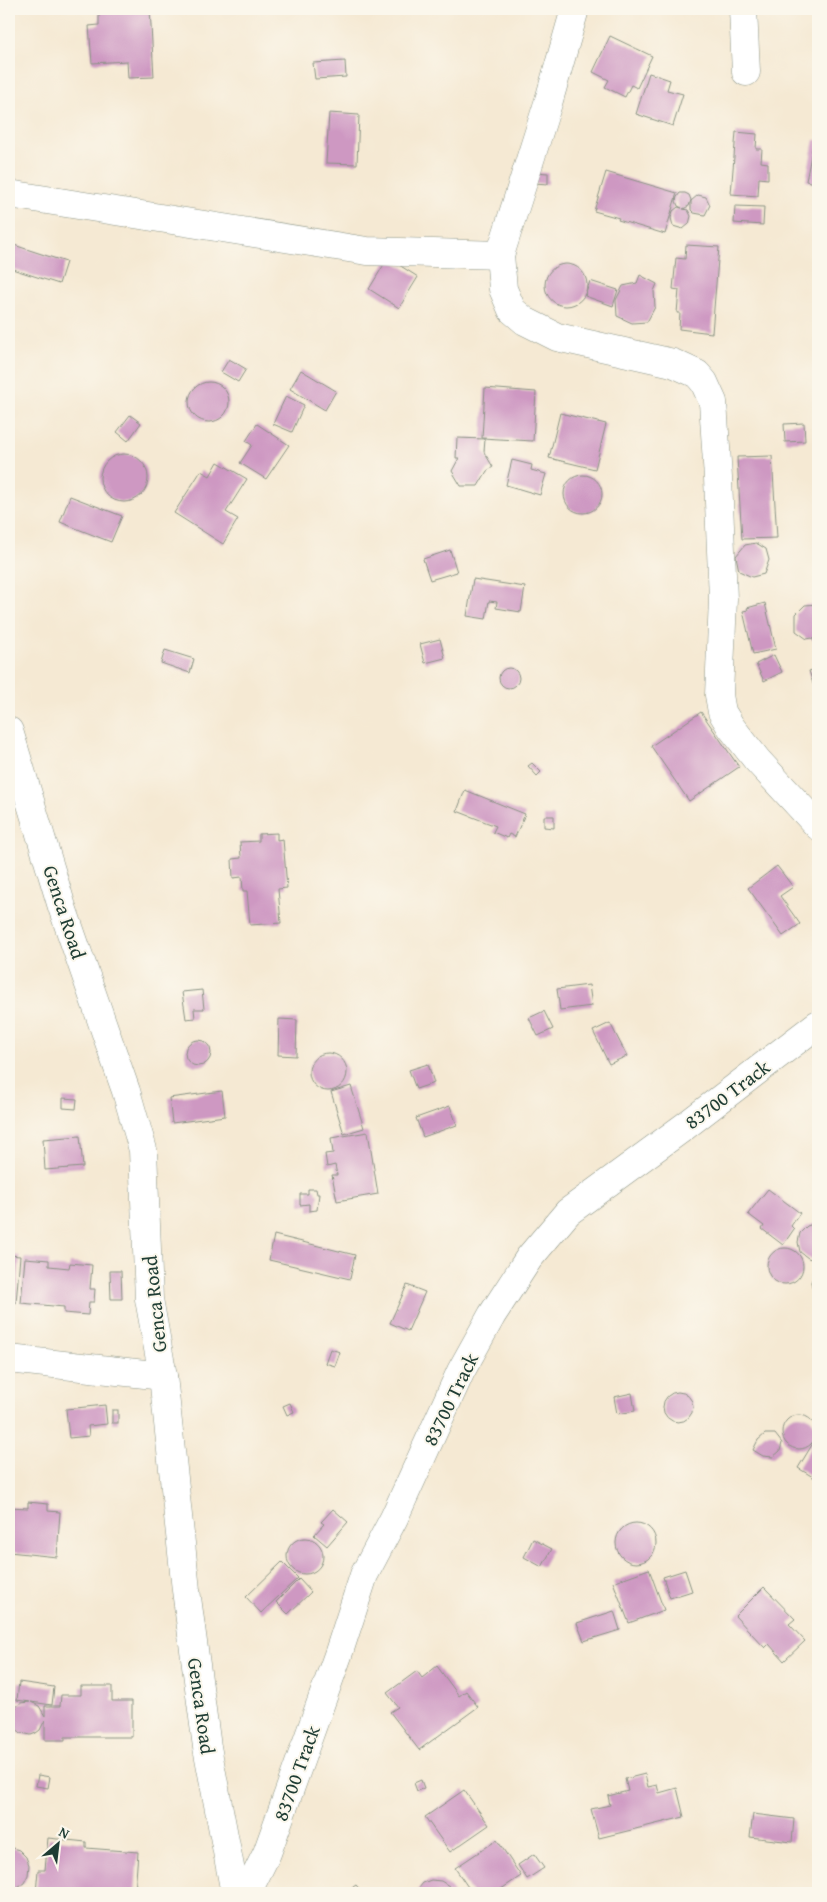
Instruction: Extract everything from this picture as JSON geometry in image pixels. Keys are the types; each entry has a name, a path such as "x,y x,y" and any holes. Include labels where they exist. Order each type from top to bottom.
{"street":[{"path":"575,9 549,100 500,256 504,289 512,310 525,321 557,337 673,363 697,374 704,382 713,402 718,478 723,599 719,695 722,712 731,727 757,760 818,826"},
{"path":"743,9 746,72"},
{"path":"9,194 367,250 500,256"},
{"name":"Genca Road","path":"9,731 62,907 126,1091 143,1150 150,1299 162,1376 186,1590 207,1746 235,1893"},
{"name":"83700 Track","path":"247,1893 267,1853 338,1655 364,1575 394,1518 462,1371 492,1315 523,1266 568,1212 684,1127 818,1024"},
{"path":"9,1359 162,1376"}],"building":[{"path":"99,9 150,9 154,77 128,78 127,61 92,63 89,26 99,25"},
{"path":"610,36 652,56 637,88 631,85 625,97 605,87 609,80 593,72"},
{"path":"345,61 346,77 315,79 313,63"},
{"path":"649,73 670,80 667,90 683,94 673,126 636,114"},
{"path":"329,113 359,115 357,164 326,163"},
{"path":"736,132 757,134 756,149 762,149 761,162 768,163 768,179 759,178 758,196 731,194"},
{"path":"814,140 818,140 818,184 806,181"},
{"path":"535,172 548,173 548,184 534,183"},
{"path":"606,172 677,193 665,234 594,211"},
{"path":"680,193 689,195 691,200 689,206 683,209 688,210 691,216 689,224 683,229 673,226 671,218 673,211 678,207 682,208 678,206 676,201"},
{"path":"698,195 706,197 710,205 705,215 694,213 691,210 691,201"},
{"path":"735,206 764,207 763,225 734,223"},
{"path":"14,245 66,262 59,284 9,268"},
{"path":"686,245 719,247 712,333 679,329 680,313 677,313 679,290 673,289 676,258 685,259"},
{"path":"388,258 418,277 399,308 369,289"},
{"path":"566,264 581,270 587,285 581,300 566,306 551,300 545,285 551,270"},
{"path":"640,275 657,284 654,291 655,307 647,322 632,323 617,316 616,300 623,286 637,283"},
{"path":"590,281 618,290 613,306 585,296"},
{"path":"229,359 246,369 238,382 221,372"},
{"path":"301,370 336,391 325,410 290,389"},
{"path":"205,382 213,382 220,385 226,391 229,402 226,413 220,419 213,422 205,422 198,419 192,413 189,406 189,398 192,391 198,385"},
{"path":"485,388 536,392 533,441 482,438"},
{"path":"286,396 304,405 292,432 273,424"},
{"path":"560,413 606,424 595,469 549,458"},
{"path":"130,415 141,423 128,441 117,432"},
{"path":"804,423 805,441 785,442 784,424"},
{"path":"257,424 289,445 266,479 240,463 252,445 246,441"},
{"path":"457,438 485,439 484,452 493,467 487,471 478,486 461,486 452,471 459,458 456,458"},
{"path":"119,454 129,454 141,461 148,473 148,483 141,495 129,502 119,502 111,498 104,491 100,483 100,473 104,465 111,458"},
{"path":"772,456 777,538 742,539 737,457"},
{"path":"512,460 532,465 531,470 546,474 540,495 506,485"},
{"path":"218,462 247,479 226,512 238,519 223,544 174,513 201,471 210,476"},
{"path":"583,475 597,480 602,494 597,508 583,513 569,508 564,494 569,480"},
{"path":"70,496 122,516 111,542 60,522"},
{"path":"756,543 766,549 769,560 764,574 752,577 739,571 736,556 745,545"},
{"path":"450,550 457,572 430,580 423,559"},
{"path":"473,579 525,587 521,612 496,608 497,602 489,601 486,619 467,616"},
{"path":"765,603 776,649 753,654 743,611"},
{"path":"818,604 817,647 812,638 807,639 796,631 796,614 805,605"},
{"path":"440,639 445,658 425,663 420,644"},
{"path":"165,650 194,659 190,673 161,663"},
{"path":"774,655 782,672 764,681 756,664"},
{"path":"509,668 516,671 519,678 516,685 509,688 502,685 499,678 502,671"},
{"path":"818,668 818,699 809,671"},
{"path":"701,712 739,767 689,801 651,746"},
{"path":"532,763 541,772 537,776 528,766"},
{"path":"465,790 525,814 515,837 509,834 507,838 493,832 496,826 457,811"},
{"path":"544,816 554,816 554,828 544,827"},
{"path":"277,833 277,840 283,839 287,888 278,889 281,923 250,925 247,891 243,891 242,877 233,878 232,859 241,858 240,842 259,841 259,834"},
{"path":"777,866 793,887 780,896 800,924 783,936 748,888"},
{"path":"589,985 592,1006 560,1010 557,989"},
{"path":"202,990 204,1009 194,1009 195,1018 186,1019 182,992"},
{"path":"544,1011 553,1029 538,1036 529,1018"},
{"path":"279,1019 297,1020 296,1056 278,1055"},
{"path":"610,1023 627,1056 609,1064 593,1031"},
{"path":"198,1040 207,1044 211,1053 207,1062 198,1066 189,1062 185,1053 189,1044"},
{"path":"328,1053 341,1059 347,1072 341,1085 328,1091 315,1085 309,1072 315,1059"},
{"path":"428,1064 434,1083 416,1089 409,1070"},
{"path":"351,1086 364,1128 344,1134 331,1092"},
{"path":"222,1091 225,1116 172,1123 169,1098"},
{"path":"63,1098 77,1099 76,1109 63,1108"},
{"path":"450,1106 457,1125 423,1137 416,1118"},
{"path":"368,1132 378,1194 337,1201 332,1175 337,1175 335,1165 327,1167 325,1154 333,1153 331,1138"},
{"path":"80,1136 83,1167 45,1170 43,1139"},
{"path":"308,1189 316,1189 317,1194 319,1194 317,1210 309,1211 309,1204 300,1205 300,1194 308,1194"},
{"path":"768,1189 800,1213 791,1226 794,1229 783,1245 762,1229 764,1226 748,1214"},
{"path":"818,1224 817,1261 808,1258 800,1252 798,1242 800,1233 807,1226"},
{"path":"274,1235 355,1255 350,1279 269,1260"},
{"path":"785,1248 798,1253 803,1266 798,1279 785,1284 772,1279 767,1266 772,1253"},
{"path":"9,1255 20,1256 16,1303 9,1302"},
{"path":"25,1258 49,1260 49,1266 69,1268 70,1263 92,1265 90,1289 95,1289 94,1302 89,1302 88,1315 64,1313 64,1307 21,1303"},
{"path":"110,1271 121,1271 122,1299 111,1299"},
{"path":"818,1274 818,1294 813,1290 811,1282 814,1276"},
{"path":"407,1285 425,1292 408,1331 390,1323"},
{"path":"330,1349 340,1352 335,1366 325,1363"},
{"path":"678,1392 684,1393 692,1401 692,1413 684,1421 678,1422 672,1421 664,1413 663,1407 664,1401 672,1393"},
{"path":"632,1393 635,1411 617,1414 614,1397"},
{"path":"290,1403 294,1412 287,1415 283,1406"},
{"path":"105,1405 107,1424 88,1426 89,1436 69,1438 66,1409"},
{"path":"112,1410 118,1410 118,1423 112,1423"},
{"path":"799,1415 811,1420 816,1432 811,1444 799,1449 787,1444 782,1432 787,1420"},
{"path":"765,1434 775,1434 782,1443 780,1451 773,1457 763,1456 753,1450 758,1440"},
{"path":"818,1435 818,1480 798,1468"},
{"path":"28,1502 48,1504 48,1511 60,1512 57,1557 9,1552 9,1507 28,1508"},
{"path":"333,1509 348,1522 327,1546 314,1535 324,1524 321,1522"},
{"path":"640,1523 647,1526 653,1532 656,1543 655,1551 647,1560 640,1563 632,1563 625,1560 617,1551 616,1539 619,1532 628,1524"},
{"path":"305,1538 312,1539 318,1543 322,1549 322,1563 318,1569 312,1573 305,1574 298,1573 292,1569 288,1563 287,1556 288,1549 292,1543 298,1539"},
{"path":"533,1539 552,1549 542,1567 524,1557"},
{"path":"282,1562 298,1578 261,1613 246,1597"},
{"path":"649,1569 664,1610 629,1623 613,1582"},
{"path":"685,1570 692,1591 670,1598 663,1577"},
{"path":"299,1579 311,1592 288,1614 276,1602"},
{"path":"764,1587 795,1619 789,1624 805,1641 784,1661 769,1644 765,1648 735,1616"},
{"path":"614,1611 620,1630 584,1641 577,1623"},
{"path":"437,1666 459,1696 466,1691 478,1707 419,1750 390,1712 398,1707 387,1693 417,1671 422,1678"},
{"path":"19,1682 54,1687 52,1705 31,1702 39,1706 45,1716 45,1706 60,1706 61,1695 81,1695 81,1686 112,1686 112,1701 132,1701 132,1737 65,1737 65,1740 45,1740 45,1720 40,1730 36,1733 31,1735 21,1733 13,1726 11,1716 20,1703 30,1702 17,1700"},
{"path":"645,1774 648,1787 657,1785 659,1793 677,1788 684,1817 599,1838 591,1809 610,1805 608,1796 628,1791 625,1779"},
{"path":"38,1775 50,1777 48,1788 36,1786"},
{"path":"421,1780 424,1788 417,1791 414,1783"},
{"path":"464,1790 489,1825 450,1852 425,1817"},
{"path":"753,1814 794,1819 792,1842 750,1837"},
{"path":"48,1838 86,1842 86,1848 138,1852 135,1893 36,1893 38,1870 45,1870"},
{"path":"497,1840 521,1876 495,1893 472,1893 455,1868"},
{"path":"9,1847 19,1850 26,1857 29,1865 28,1875 24,1883 16,1888 9,1889"},
{"path":"534,1854 544,1868 527,1879 518,1865"},
{"path":"431,1880 441,1881 449,1886 454,1893 415,1893 423,1883"},
{"path":"356,1885 363,1893 344,1893"}]}
